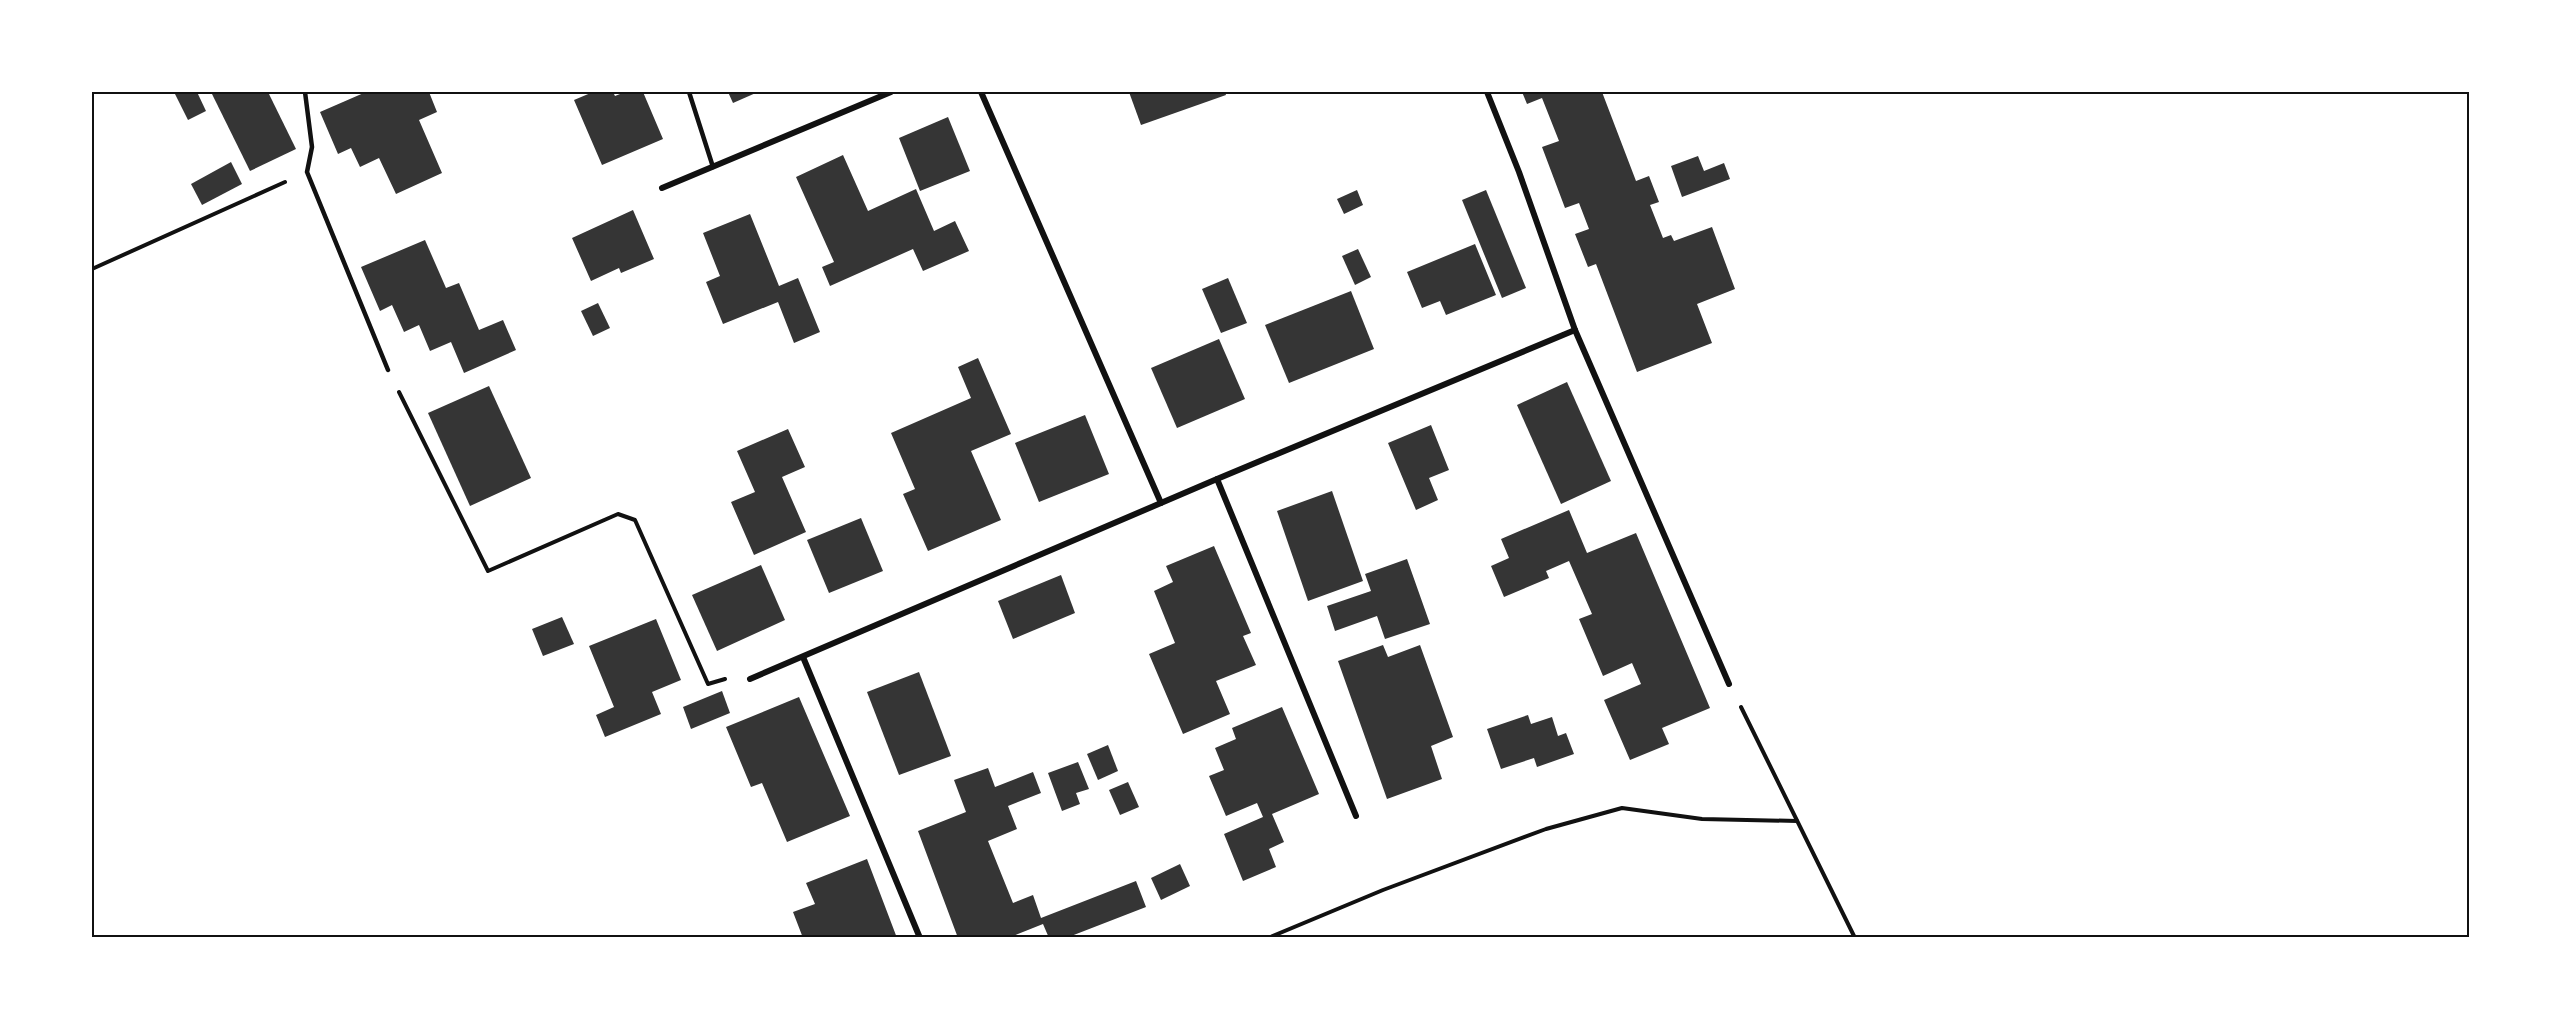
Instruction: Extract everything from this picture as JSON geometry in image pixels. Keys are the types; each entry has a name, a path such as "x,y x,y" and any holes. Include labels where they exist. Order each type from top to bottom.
{"street":[{"path":"662,188 891,92"},
{"path":"981,92 1161,503"},
{"path":"1487,92 1519,172 1575,330 1729,684"},
{"path":"750,679 1217,479 1575,330"},
{"path":"1217,479 1356,816"},
{"path":"803,657 920,938"}],"lane":[{"path":"305,92 312,147 307,172 388,370"},
{"path":"689,92 713,167"}],"path":[{"path":"92,269 307,172"},
{"path":"388,370 488,571 618,514 635,520 708,684 731,676 750,679"},
{"path":"1729,684 1854,938"},
{"path":"1268,938 1383,890 1546,829 1622,808 1702,819 1797,821"}],"building":[{"path":"174,92 197,92 206,111 188,120"},
{"path":"211,92 268,92 296,149 250,171"},
{"path":"366,92 429,92 437,112 419,120 442,173 396,194 379,158 360,167 351,148 338,154 320,112"},
{"path":"593,92 613,92 615,96 625,92 643,92 663,139 602,165 574,100"},
{"path":"728,92 758,92 733,103"},
{"path":"1129,92 1225,92 1226,95 1141,125"},
{"path":"1522,92 1602,92 1636,181 1649,176 1659,202 1650,205 1663,238 1671,235 1674,241 1712,227 1735,289 1697,304 1712,343 1637,372 1596,264 1588,267 1575,234 1589,229 1579,203 1565,208 1542,147 1559,141 1542,98 1527,104"},
{"path":"948,117 970,171 920,191 899,138"},
{"path":"843,155 868,211 916,189 934,231 955,221 969,251 923,271 913,249 830,286 822,267 834,262 796,177"},
{"path":"1698,156 1704,171 1724,163 1730,179 1682,197 1671,166"},
{"path":"231,162 242,184 202,205 191,184"},
{"path":"1357,190 1363,205 1344,214 1337,199"},
{"path":"1486,190 1526,288 1502,298 1462,200"},
{"path":"633,210 654,259 621,273 619,268 591,281 572,238"},
{"path":"750,214 779,286 798,278 820,332 794,343 778,302 723,324 706,282 720,276 703,233"},
{"path":"425,240 446,288 459,283 479,330 503,320 516,350 464,373 451,342 430,351 419,325 404,332 392,305 380,311 361,267"},
{"path":"1475,244 1496,295 1446,315 1440,301 1422,308 1407,272"},
{"path":"1358,249 1371,277 1355,285 1342,256"},
{"path":"1228,278 1247,323 1221,333 1202,289"},
{"path":"1351,291 1374,349 1289,383 1265,325"},
{"path":"598,303 610,328 593,336 581,311"},
{"path":"1219,339 1245,399 1177,428 1151,368"},
{"path":"978,358 1011,434 971,451 1001,520 928,551 903,494 915,489 891,433 971,398 958,367"},
{"path":"1567,382 1611,481 1561,504 1517,405"},
{"path":"489,386 531,478 470,506 428,413"},
{"path":"1085,415 1109,474 1039,502 1015,443"},
{"path":"1431,425 1449,470 1429,478 1438,500 1416,510 1388,443"},
{"path":"788,429 805,467 782,477 806,532 754,555 731,502 755,492 737,451"},
{"path":"1332,491 1363,581 1308,601 1277,511"},
{"path":"1569,510 1587,553 1636,533 1710,708 1662,728 1669,744 1630,760 1604,700 1641,684 1632,663 1603,676 1579,619 1592,614 1569,561 1546,571 1549,578 1504,597 1491,566 1509,558 1501,539"},
{"path":"861,518 883,571 829,593 807,540"},
{"path":"1214,546 1251,633 1243,636 1256,665 1216,681 1230,714 1183,734 1149,654 1175,643 1154,591 1173,582 1166,566"},
{"path":"1407,559 1430,624 1385,639 1377,616 1335,631 1327,606 1371,591 1365,574"},
{"path":"761,565 785,620 717,651 692,595"},
{"path":"1061,575 1075,613 1013,639 998,601"},
{"path":"562,617 574,644 543,656 532,629"},
{"path":"656,619 681,680 652,692 661,714 605,737 596,715 614,707 589,646"},
{"path":"1383,645 1388,657 1420,645 1453,737 1431,746 1442,779 1387,799 1338,661"},
{"path":"919,672 951,756 899,775 867,692"},
{"path":"722,691 730,713 691,729 683,707"},
{"path":"799,697 850,816 787,842 762,783 751,787 726,727"},
{"path":"1282,707 1319,794 1272,814 1284,842 1269,849 1276,867 1243,881 1224,834 1263,817 1257,803 1226,816 1209,776 1224,770 1215,748 1236,739 1232,728"},
{"path":"1528,715 1531,724 1552,717 1558,736 1566,733 1574,754 1537,767 1534,758 1501,769 1487,729"},
{"path":"1108,745 1118,771 1098,780 1087,754"},
{"path":"1078,762 1089,789 1076,793 1080,804 1062,811 1048,773"},
{"path":"988,768 995,787 1033,772 1041,793 1008,806 1017,829 988,841 1013,903 1033,895 1041,918 1136,881 1146,907 1066,938 1049,938 1043,924 1008,938 958,938 918,831 966,812 954,780"},
{"path":"1128,782 1139,807 1120,815 1109,790"},
{"path":"867,859 897,938 803,938 793,912 815,904 806,883"},
{"path":"1180,864 1190,886 1161,900 1151,878"}]}
